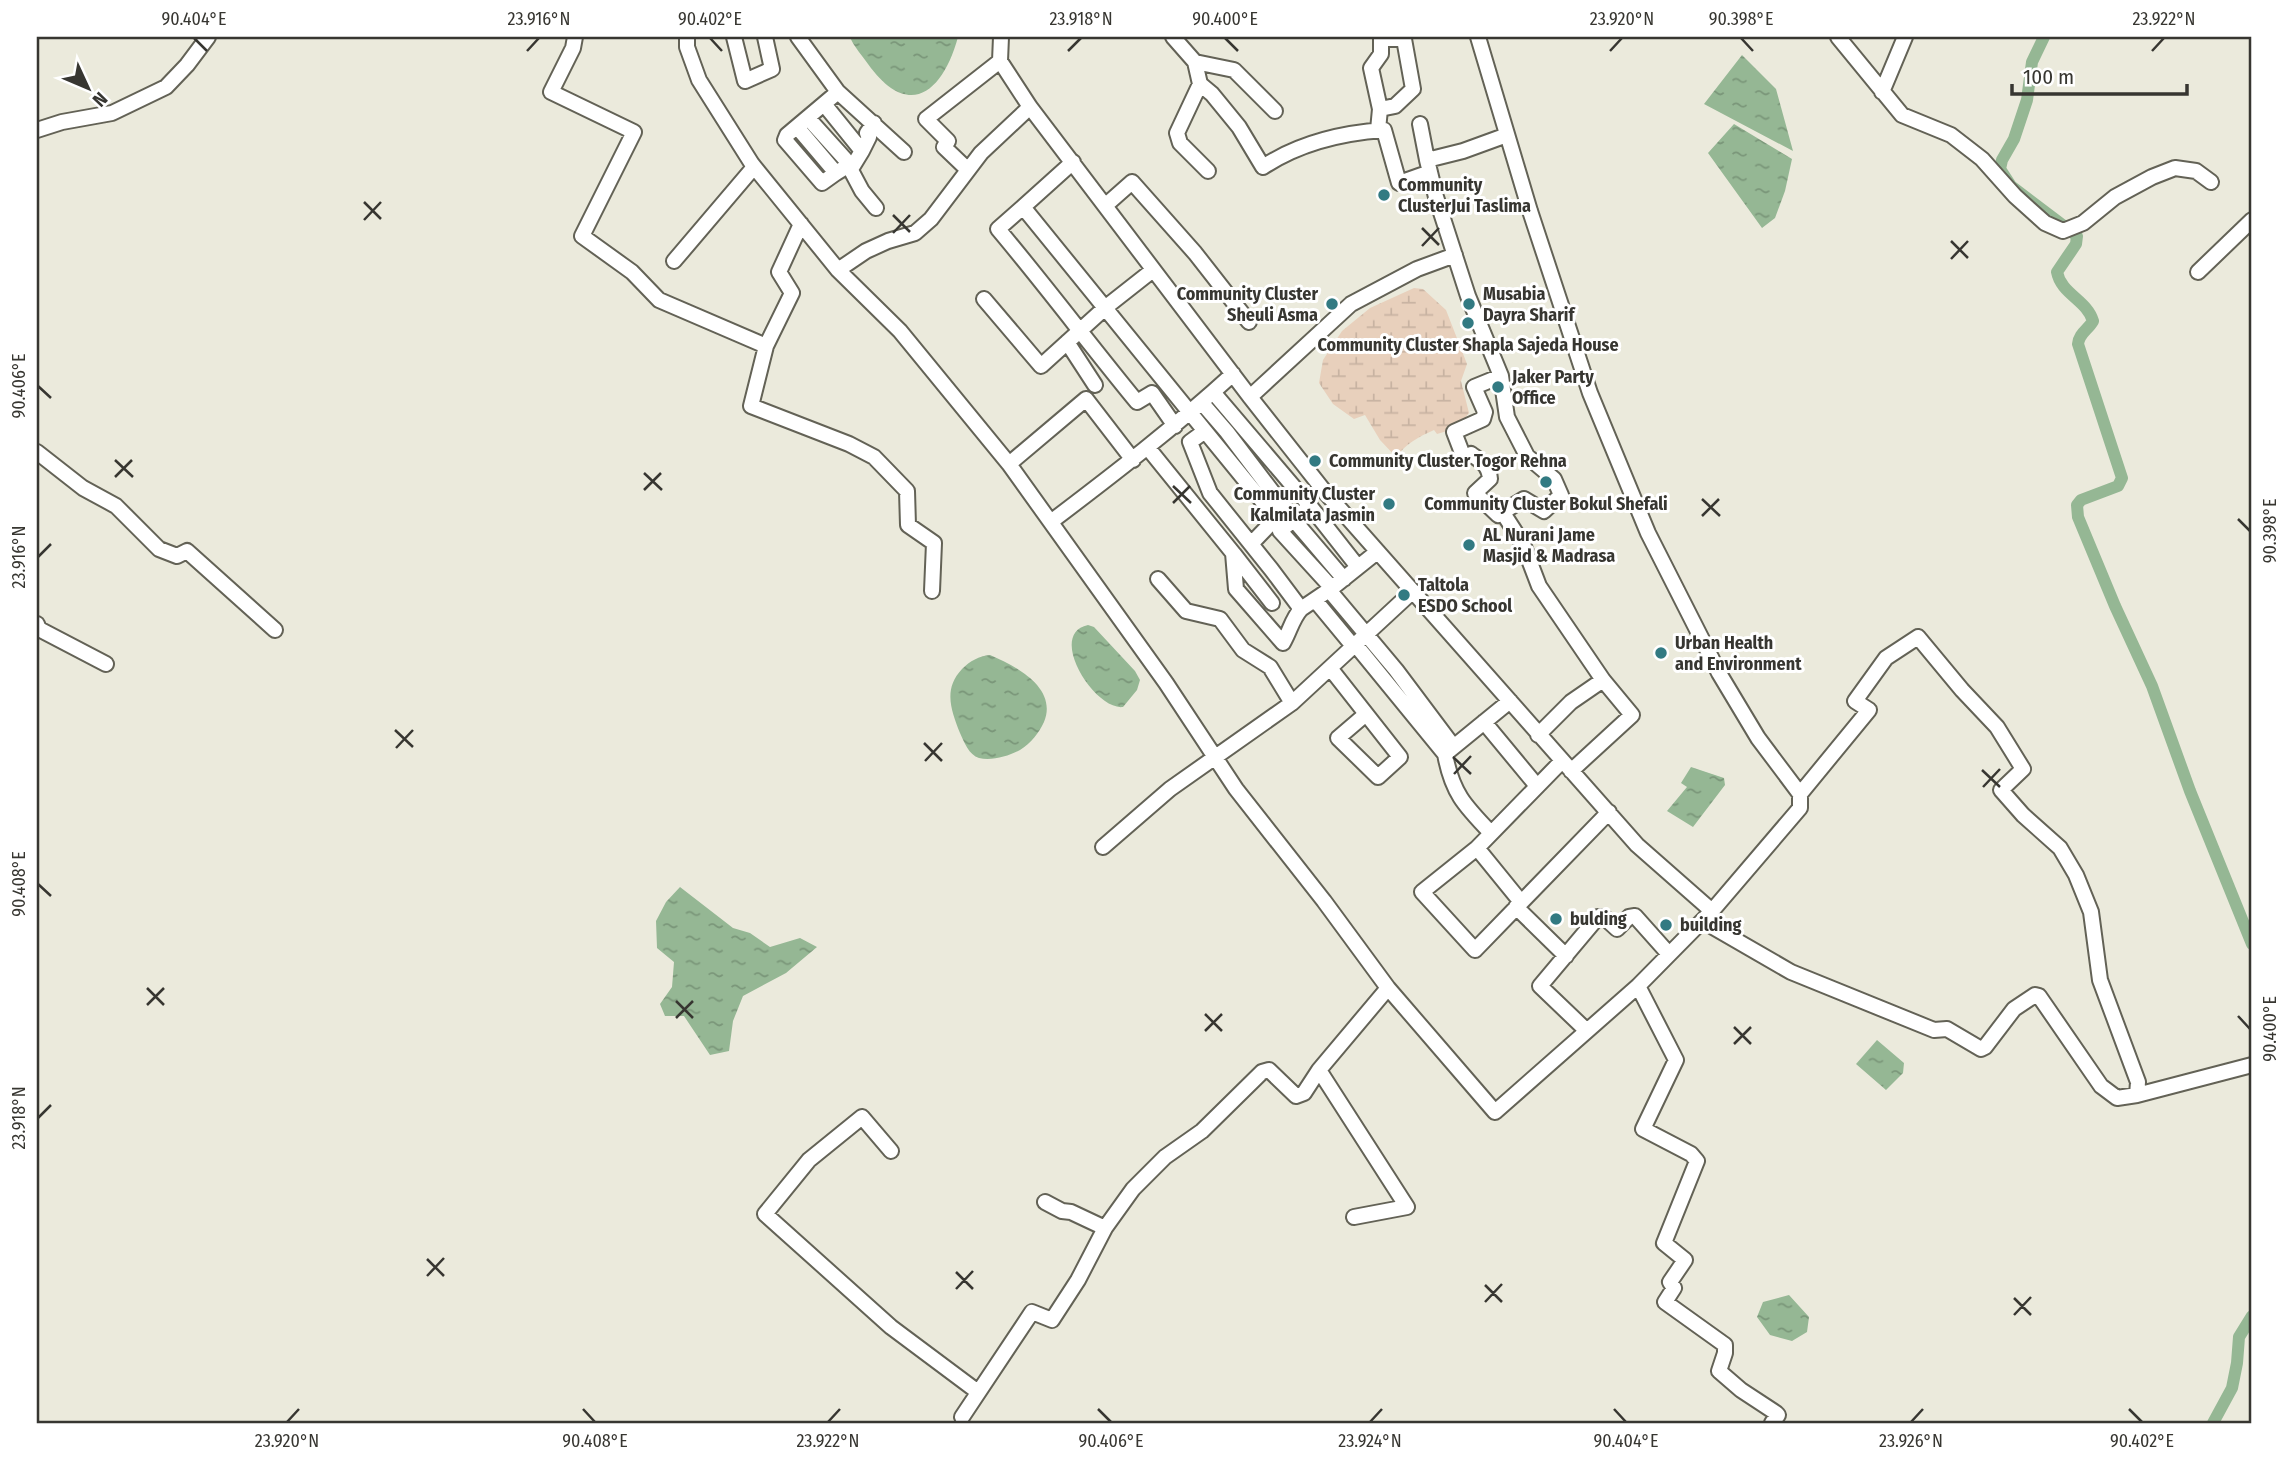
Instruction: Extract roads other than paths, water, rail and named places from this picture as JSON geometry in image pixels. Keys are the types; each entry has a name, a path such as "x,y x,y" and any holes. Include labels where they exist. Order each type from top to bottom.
{"street":[{"path":"37,130 62,121 113,113 166,87 208,37"},
{"path":"575,37 573,48 551,92 634,132 582,236 632,272 659,300 766,346"},
{"path":"687,37 699,80 754,167 838,270 900,331 1009,464 1166,684 1214,758 1388,988 1495,1112 1638,986 1712,911 1800,808 1800,794 1758,738 1719,673 1648,533 1590,393 1530,211 1478,37"},
{"path":"734,37 747,87 772,69 765,37"},
{"path":"798,37 838,92 904,152"},
{"path":"1001,37 1000,61 1030,107 1325,492 1637,845 1712,911 1713,927 1791,972 1934,1030 1947,1029 1981,1049 2014,1009 2035,995 2039,996 2101,1086 2117,1098 2252,1065"},
{"path":"1173,37 1195,62 1200,84 1212,94 1239,127 1263,167 1283,153 1347,132 1384,130 1399,183 1429,166 1507,135"},
{"path":"1838,37 1902,115 1951,135 1982,159 2015,196 2045,223 2063,231 2083,223 2115,197 2152,177 2175,169 2196,172 2211,182"},
{"path":"1882,92 1905,37"},
{"path":"1378,130 1380,109 1371,68 1381,54 1381,38 1404,39 1413,89 1395,106 1380,109"},
{"path":"968,170 944,147 948,141 926,119 1000,61"},
{"path":"1195,62 1234,70 1275,111"},
{"path":"1200,84 1177,133 1180,143 1208,171"},
{"path":"838,92 787,135 785,140 817,180 822,183 845,169 862,151 869,137 867,133 874,123"},
{"path":"824,104 862,151"},
{"path":"838,270 866,251 915,233 931,219 981,153 1030,107"},
{"path":"802,122 845,159 845,169 876,208"},
{"path":"1420,124 1436,197 1468,296 1501,376 1507,417 1527,456 1554,479 1561,495 1544,511 1524,499 1498,516 1475,492 1490,479 1489,471 1484,463 1471,454 1464,458 1454,432 1483,419 1485,412 1474,387 1501,376"},
{"path":"1073,162 998,229 1137,402 1152,393 1175,426"},
{"path":"674,261 754,167"},
{"path":"1106,205 1132,182 1195,253 1250,322"},
{"path":"1023,207 1106,307 1196,407 1227,432 1283,519"},
{"path":"2198,272 2252,220"},
{"path":"801,225 779,272 792,293 766,346 751,406 849,444 874,457 907,491 908,525 934,543 932,591"},
{"path":"1250,397 1351,304 1417,269 1455,255"},
{"path":"984,299 1044,370 1078,331 1153,270"},
{"path":"1067,342 1095,386"},
{"path":"1052,521 1148,448 1233,374"},
{"path":"1213,392 1358,567"},
{"path":"1009,464 1086,399 1133,460"},
{"path":"1196,407 1205,431 1283,519 1335,585 1449,750 1449,775 1462,803 1491,834"},
{"path":"1205,431 1190,442 1210,493 1301,609"},
{"path":"1148,448 1272,603"},
{"path":"37,452 83,488 116,506 159,549 177,556 187,551 275,630"},
{"path":"1251,544 1283,519 1310,506"},
{"path":"1503,513 1523,544 1539,586 1603,680 1632,715 1537,786 1477,848 1422,892 1475,950 1609,812"},
{"path":"1233,553 1236,589 1283,643 1292,629 1293,618 1301,609 1377,552"},
{"path":"1158,579 1186,611 1220,619 1243,650 1269,667 1292,703"},
{"path":"1103,847 1170,789 1292,703 1413,591"},
{"path":"1315,600 1449,750"},
{"path":"37,624 39,629 106,664"},
{"path":"1800,794 1869,710 1855,701 1886,658 1918,637 1997,727 2023,769 2001,790 2023,815 2060,848 2076,875 2091,912 2100,980 2138,1082 2137,1095"},
{"path":"1330,668 1400,757 1378,777 1338,738 1366,714"},
{"path":"1538,735 1571,702 1603,680"},
{"path":"1449,750 1510,701"},
{"path":"1484,722 1537,786"},
{"path":"1477,848 1519,904 1566,956"},
{"path":"1587,1031 1540,988 1544,979 1601,916 1617,929 1629,917 1635,916 1668,953"},
{"path":"1638,986 1676,1060 1643,1129 1691,1154 1697,1161 1664,1243 1685,1260 1670,1283 1674,1288 1665,1302 1725,1345 1726,1353 1719,1371 1741,1390 1776,1413 1778,1415 1772,1423"},
{"path":"962,1417 1032,1312 1052,1320 1078,1280 1105,1228 1133,1189 1166,1157 1202,1131 1262,1072 1269,1070 1296,1096 1304,1093 1388,988"},
{"path":"1320,1070 1406,1207 1354,1217"},
{"path":"891,1151 862,1117 810,1160 765,1214 891,1327 978,1392"},
{"path":"1045,1202 1105,1228"}],"water":[{"path":"850,37 958,37 952,56 934,85 911,95 897,92 883,81"},
{"path":"1742,55 1776,89 1793,151 1704,104"},
{"path":"1734,124 1792,159 1785,191 1775,218 1762,228 1708,153"},
{"path":"1088,625 1094,627 1135,671 1140,680 1137,690 1123,707 1112,705 1100,697 1079,671 1073,656 1072,642 1076,631"},
{"path":"990,655 1011,665 1032,680 1045,699 1047,710 1040,730 1024,747 1006,756 984,759 972,754 965,744 950,700 952,684 962,669 975,659"},
{"path":"1691,767 1724,778 1725,785 1693,827 1667,811 1687,787 1681,783"},
{"path":"680,887 733,928 750,933 770,947 800,938 817,947 786,973 743,996 733,1021 729,1051 710,1055 684,1016 665,1016 660,1004 672,987 674,962 657,948 656,921 666,902"},
{"path":"1877,1040 1904,1063 1903,1073 1886,1090 1856,1064"},
{"path":"1789,1295 1809,1317 1807,1332 1792,1341 1770,1335 1757,1317 1763,1302"}],"waterway":[{"path":"2044,37 2032,62 2027,100 2014,139 2000,169 2011,186 2077,236 2076,244 2057,272 2063,286 2085,308 2093,321 2082,334 2078,344 2122,478 2118,486 2081,500 2077,505 2078,517 2152,686 2190,791 2252,944"},
{"path":"2213,1423 2232,1388 2239,1337 2252,1316"}],"place":[{"name":"Community ClusterJui Taslima","path":"1384,195"},
{"name":"Community Cluster Sheuli Asma","path":"1332,304"},
{"name":"Musabia Dayra Sharif","path":"1469,304"},
{"name":"Community Cluster Shapla Sajeda House","path":"1468,323"},
{"name":"Jaker Party Office","path":"1498,387"},
{"name":"Community Cluster Togor Rehna","path":"1315,461"},
{"name":"Community Cluster Bokul Shefali","path":"1546,482"},
{"name":"Community Cluster Kalmilata Jasmin","path":"1389,504"},
{"name":"AL Nurani Jame Masjid & Madrasa","path":"1469,545"},
{"name":"Taltola ESDO School","path":"1404,595"},
{"name":"Urban Health and Environment","path":"1661,653"},
{"name":"bulding","path":"1556,919"},
{"name":"building","path":"1666,925"}]}
